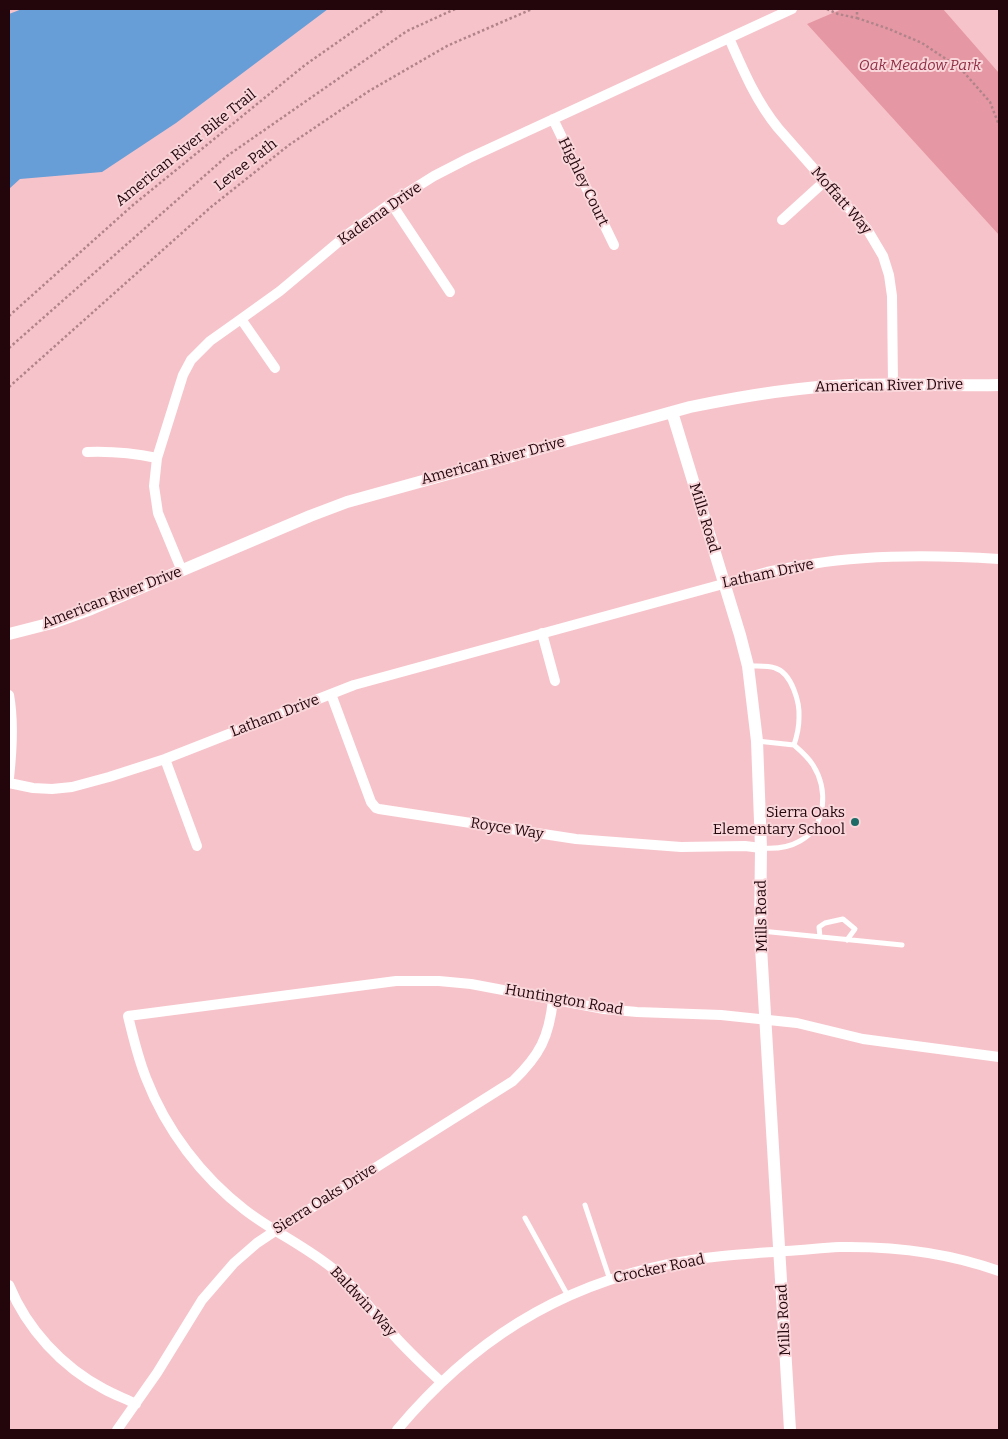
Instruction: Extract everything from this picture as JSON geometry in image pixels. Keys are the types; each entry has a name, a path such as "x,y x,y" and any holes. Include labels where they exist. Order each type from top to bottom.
{"street":[{"name":"Kadema Drive","path":"182,570 158,514 154,486 157,458 187,367 210,340 280,292 348,234 391,203 434,176 469,158 792,9"},
{"name":"Moffatt Way","path":"729,38 754,94 765,112 867,229 883,256 889,275 892,296 893,384"},
{"name":"Highley Court","path":"553,119 614,245"},
{"path":"782,220 825,181"},
{"path":"391,203 450,292"},
{"path":"242,319 275,368"},
{"name":"American River Drive","path":"9,634 52,623 90,609 318,512 347,502 672,412 744,396 796,388 893,384 999,385"},
{"name":"Mills Road","path":"672,412 740,635 748,666 757,741 762,848 760,932 790,1430"},
{"path":"88,452 126,452 157,458"},
{"name":"Latham Drive","path":"9,783 32,788 52,789 72,787 109,778 165,759 354,685 767,572 859,558 935,556 999,559"},
{"path":"542,633 555,681"},
{"name":"Royce Way","path":"331,694 371,802 376,808 576,839 681,847 745,846 762,848"},
{"path":"9,695 12,739 9,778"},
{"path":"165,759 197,846"},
{"name":"Huntington Road","path":"128,1016 396,981 439,981 471,984 604,1009 637,1012 722,1014 797,1023 863,1039 999,1057"},
{"name":"Sierra Oaks Drive","path":"117,1430 136,1404 202,1300 234,1263 274,1230 513,1081 526,1068 542,1045 549,1028 553,1000"},
{"name":"Baldwin Way","path":"128,1016 146,1080 160,1110 190,1156 220,1188 245,1210 274,1230 306,1248 342,1276 409,1352 441,1382"},
{"name":"Crocker Road","path":"397,1430 458,1366 496,1337 568,1296 640,1270 703,1258 838,1247 870,1247 933,1254 999,1272"},
{"path":"9,1285 22,1312 50,1348 67,1364 104,1389 136,1404"}],"lane":[{"path":"748,666 775,667 790,680 800,717 794,745"},
{"path":"757,741 794,745 813,765 822,787 822,809 814,829 807,837 798,843 778,849 762,848"},
{"path":"820,937 819,927 825,923 843,919 855,929 847,940"},
{"path":"760,932 902,945"},
{"path":"585,1205 610,1280"},
{"path":"525,1218 568,1296"}],"path":[{"name":"American River Bike Trail","path":"9,316 133,205 306,65 385,9"},
{"path":"9,348 227,156 406,31 455,9"},
{"name":"Levee Path","path":"9,387 211,208 289,145 369,91 440,50 532,9"},
{"path":"827,9 922,42 961,69 990,102 999,125"},
{"path":"857,9 857,18"}],"green space":[{"name":"Oak Meadow Park","path":"842,9 943,9 999,73 999,235 807,24"}],"water":[{"path":"22,9 328,9 176,123 102,172 20,179 9,189 9,14"}],"place":[{"name":"Sierra Oaks Elementary School","path":"855,822"}]}
